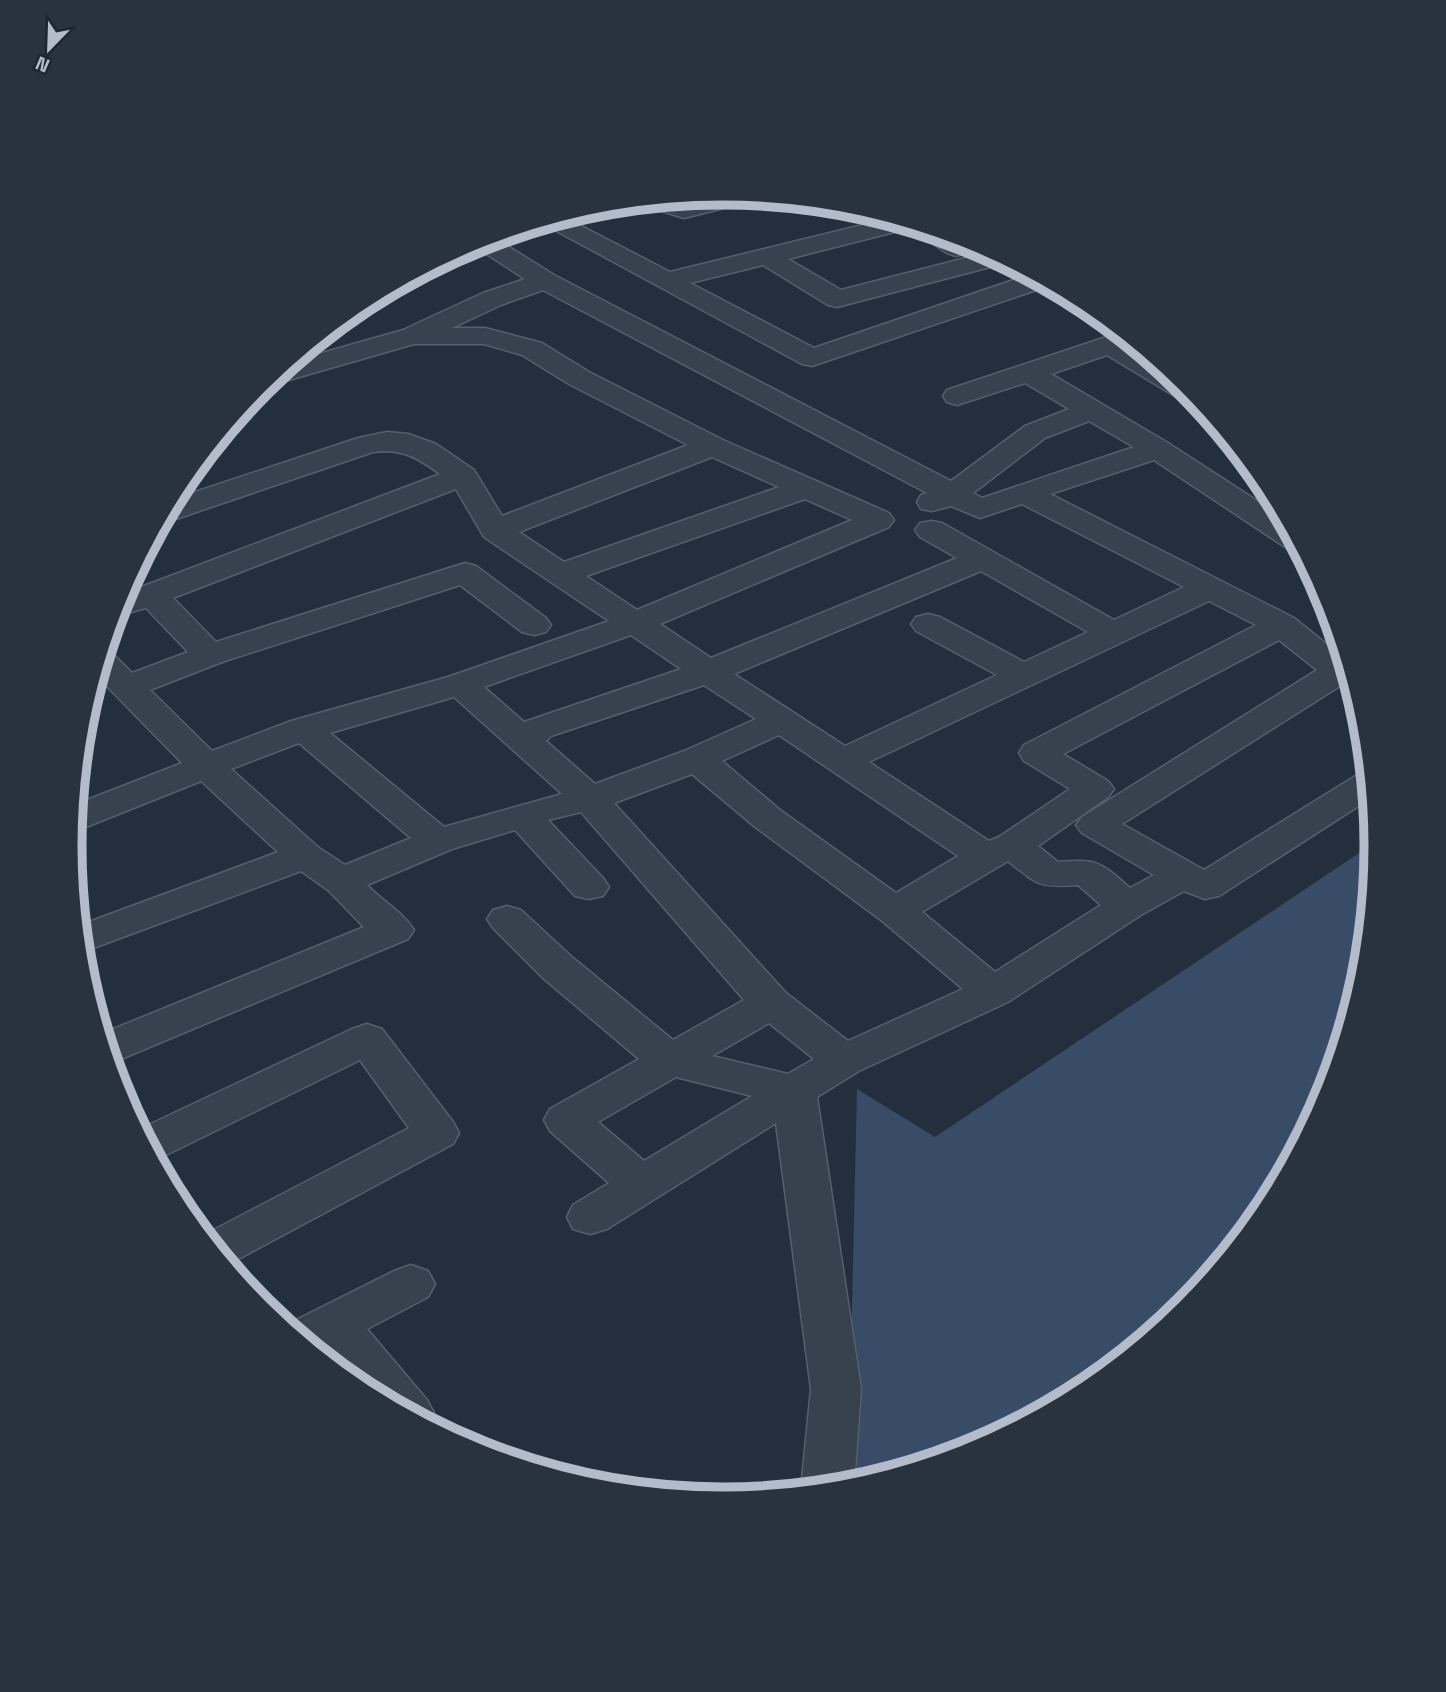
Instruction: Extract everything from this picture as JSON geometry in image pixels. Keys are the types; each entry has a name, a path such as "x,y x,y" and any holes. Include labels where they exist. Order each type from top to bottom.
{"street":[{"path":"674,208 684,211 704,206"},
{"path":"563,226 812,358 1029,283"},
{"path":"667,281 887,226"},
{"path":"494,248 545,281 937,509 983,559 1113,633"},
{"path":"766,256 837,299 970,255"},
{"path":"295,369 413,336 492,299 545,281"},
{"path":"83,815 304,729 460,684 634,623 878,520 712,446 579,378 532,349 485,337 413,336"},
{"path":"957,396 1118,342"},
{"path":"1028,373 1158,449 1280,529"},
{"path":"937,509 1035,432 1092,411"},
{"path":"180,507 368,444 387,441 408,443 425,450 463,476 495,530 843,761 999,850 1051,875 1087,872 1127,906"},
{"path":"495,530 712,446"},
{"path":"937,509 980,509 1158,449"},
{"path":"131,602 463,476"},
{"path":"560,574 806,488"},
{"path":"1024,493 1282,625 1339,670"},
{"path":"526,743 538,729 708,672 983,559"},
{"path":"129,686 210,655 465,573 534,625"},
{"path":"843,761 1209,588"},
{"path":"151,594 210,655"},
{"path":"928,624 1024,676"},
{"path":"895,911 1095,789 1037,752 1282,625"},
{"path":"108,667 206,766 305,856 342,881 368,909 394,930 114,1046"},
{"path":"1341,677 1096,825 1205,887 1361,789"},
{"path":"460,684 590,799 771,1003 844,1060"},
{"path":"342,881 438,841 522,815 590,799 697,759 782,721"},
{"path":"304,729 438,841"},
{"path":"697,759 766,818 895,911 993,992"},
{"path":"522,815 589,887"},
{"path":"89,936 305,856"},
{"path":"590,1217 844,1060 993,992 1127,906 1184,875"},
{"path":"507,919 558,968 669,1060 794,1091"},
{"path":"643,1186 566,1120 771,1003"},
{"path":"154,1141 367,1039 437,1133 224,1246"},
{"path":"794,1091 836,1389 828,1477"},
{"path":"375,1384 317,1331 411,1284"}],"water":[{"path":"1364,850 1358,930 1342,1012 1330,1052 1298,1129 1278,1166 1256,1202 1205,1268 1145,1328 1079,1379 1043,1401 1006,1421 929,1453 848,1474 857,1089 935,1137"}]}
